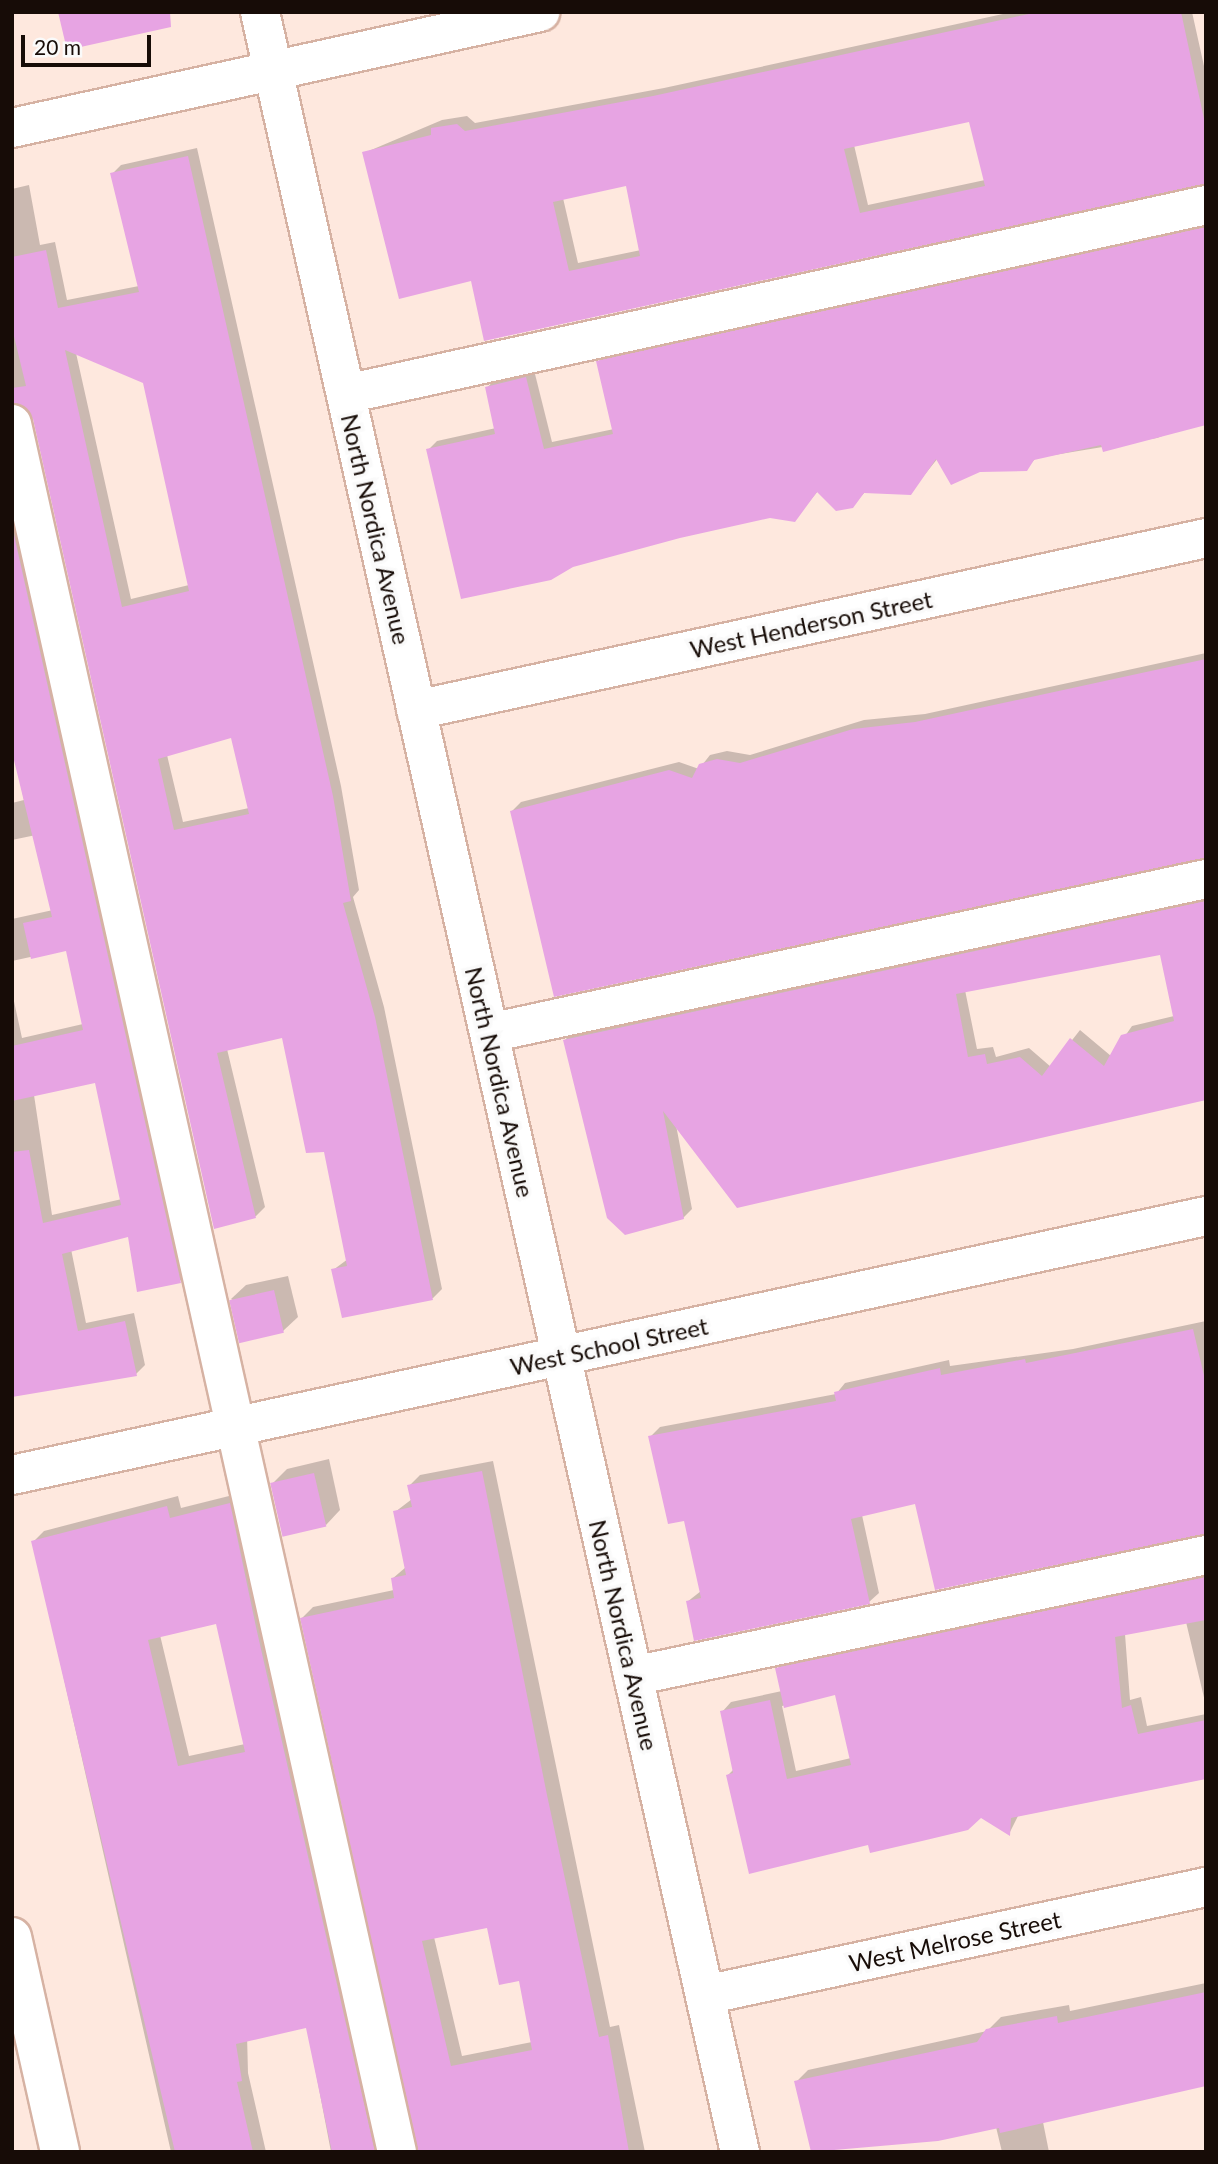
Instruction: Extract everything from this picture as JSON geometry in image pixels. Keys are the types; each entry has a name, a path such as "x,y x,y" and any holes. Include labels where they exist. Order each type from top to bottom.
{"street":[{"name":"North Nordica Avenue","path":"260,12 740,2152"},
{"path":"12,128 540,12"},
{"path":"346,394 1206,205"},
{"path":"12,424 397,2152"},
{"name":"West Henderson Street","path":"416,710 1206,538"},
{"path":"489,1033 1206,879"},
{"name":"West School Street","path":"12,1475 1206,1216"},
{"path":"633,1676 1206,1555"},
{"name":"West Melrose Street","path":"705,1995 1206,1887"},
{"path":"12,1937 60,2152"}],"building":[{"path":"58,12 170,12 171,27 67,50"},
{"path":"1038,12 1181,12 1206,128 1206,184 484,341 471,281 399,299 362,152 431,135 431,128 457,124 465,131 653,96","holes":["969,122 985,186 860,213 844,149","626,186 640,256 569,271 553,202"]},
{"path":"188,156 333,796 351,901 343,903 375,1017 433,1300 342,1318 331,1269 347,1266 324,1152 306,1153 282,1038 217,1053 256,1218 214,1229 33,419 12,403 12,388 26,386 12,328 12,257 46,250 58,308 139,292 110,173","holes":["65,350 143,383 189,591 122,607","231,738 249,814 174,830 158,759"]},
{"path":"1206,227 1206,425 1103,452 1101,445 1034,460 1027,471 980,472 951,485 936,459 911,495 864,493 853,508 836,511 817,492 795,522 770,518 680,538 573,567 551,580 461,599 426,449 495,434 485,387 526,377 544,449 613,434 596,361"},
{"path":"12,526 181,1283 137,1292 128,1237 62,1254 78,1331 125,1321 137,1376 12,1397 12,1152 29,1150 43,1223 121,1205 95,1083 12,1101 12,1046 83,1030 66,951 31,959 23,923 52,917 12,752"},
{"path":"1206,659 1206,858 554,997 510,811 669,770 692,778 699,764 717,759 740,763 853,729 915,722"},
{"path":"1206,901 1206,1100 737,1208 663,1111 684,1219 625,1235 607,1218 563,1040","holes":["1160,955 1174,1021 1121,1035 1104,1066 1070,1038 1042,1076 1020,1057 987,1064 985,1054 968,1057 956,994"]},
{"path":"274,1290 284,1333 239,1343 229,1300"},
{"path":"1193,1329 1206,1384 1206,1534 935,1590 915,1504 851,1519 870,1604 694,1641 686,1601 701,1598 684,1521 668,1524 648,1436 836,1401 834,1392 940,1368 941,1375 1025,1359 1026,1363"},
{"path":"482,1471 599,2037 608,2035 629,2152 418,2152 300,1618 394,1598 391,1578 406,1575 393,1511 412,1507 407,1485","holes":["487,1928 499,1985 519,1981 532,2050 451,2066 422,1941"]},
{"path":"314,1473 326,1527 283,1537 270,1483"},
{"path":"230,1503 375,2152 332,2152 306,2028 236,2044 242,2081 237,2082 253,2152 175,2152 31,1541 167,1506 170,1518","holes":["216,1624 245,1752 178,1766 148,1640"]},
{"path":"1206,1577 1206,1620 1115,1637 1122,1708 1131,1705 1138,1734 1206,1720 1206,1779 1011,1818 1010,1836 981,1818 968,1830 870,1853 868,1845 749,1874 726,1775 733,1773 720,1711 770,1700 787,1779 851,1765 835,1695 784,1708 775,1668"},
{"path":"1206,1992 1206,2086 1000,2133 999,2128 938,2141 811,2152 794,2081 977,2042 986,2029 1057,2016 1058,2023"}]}
